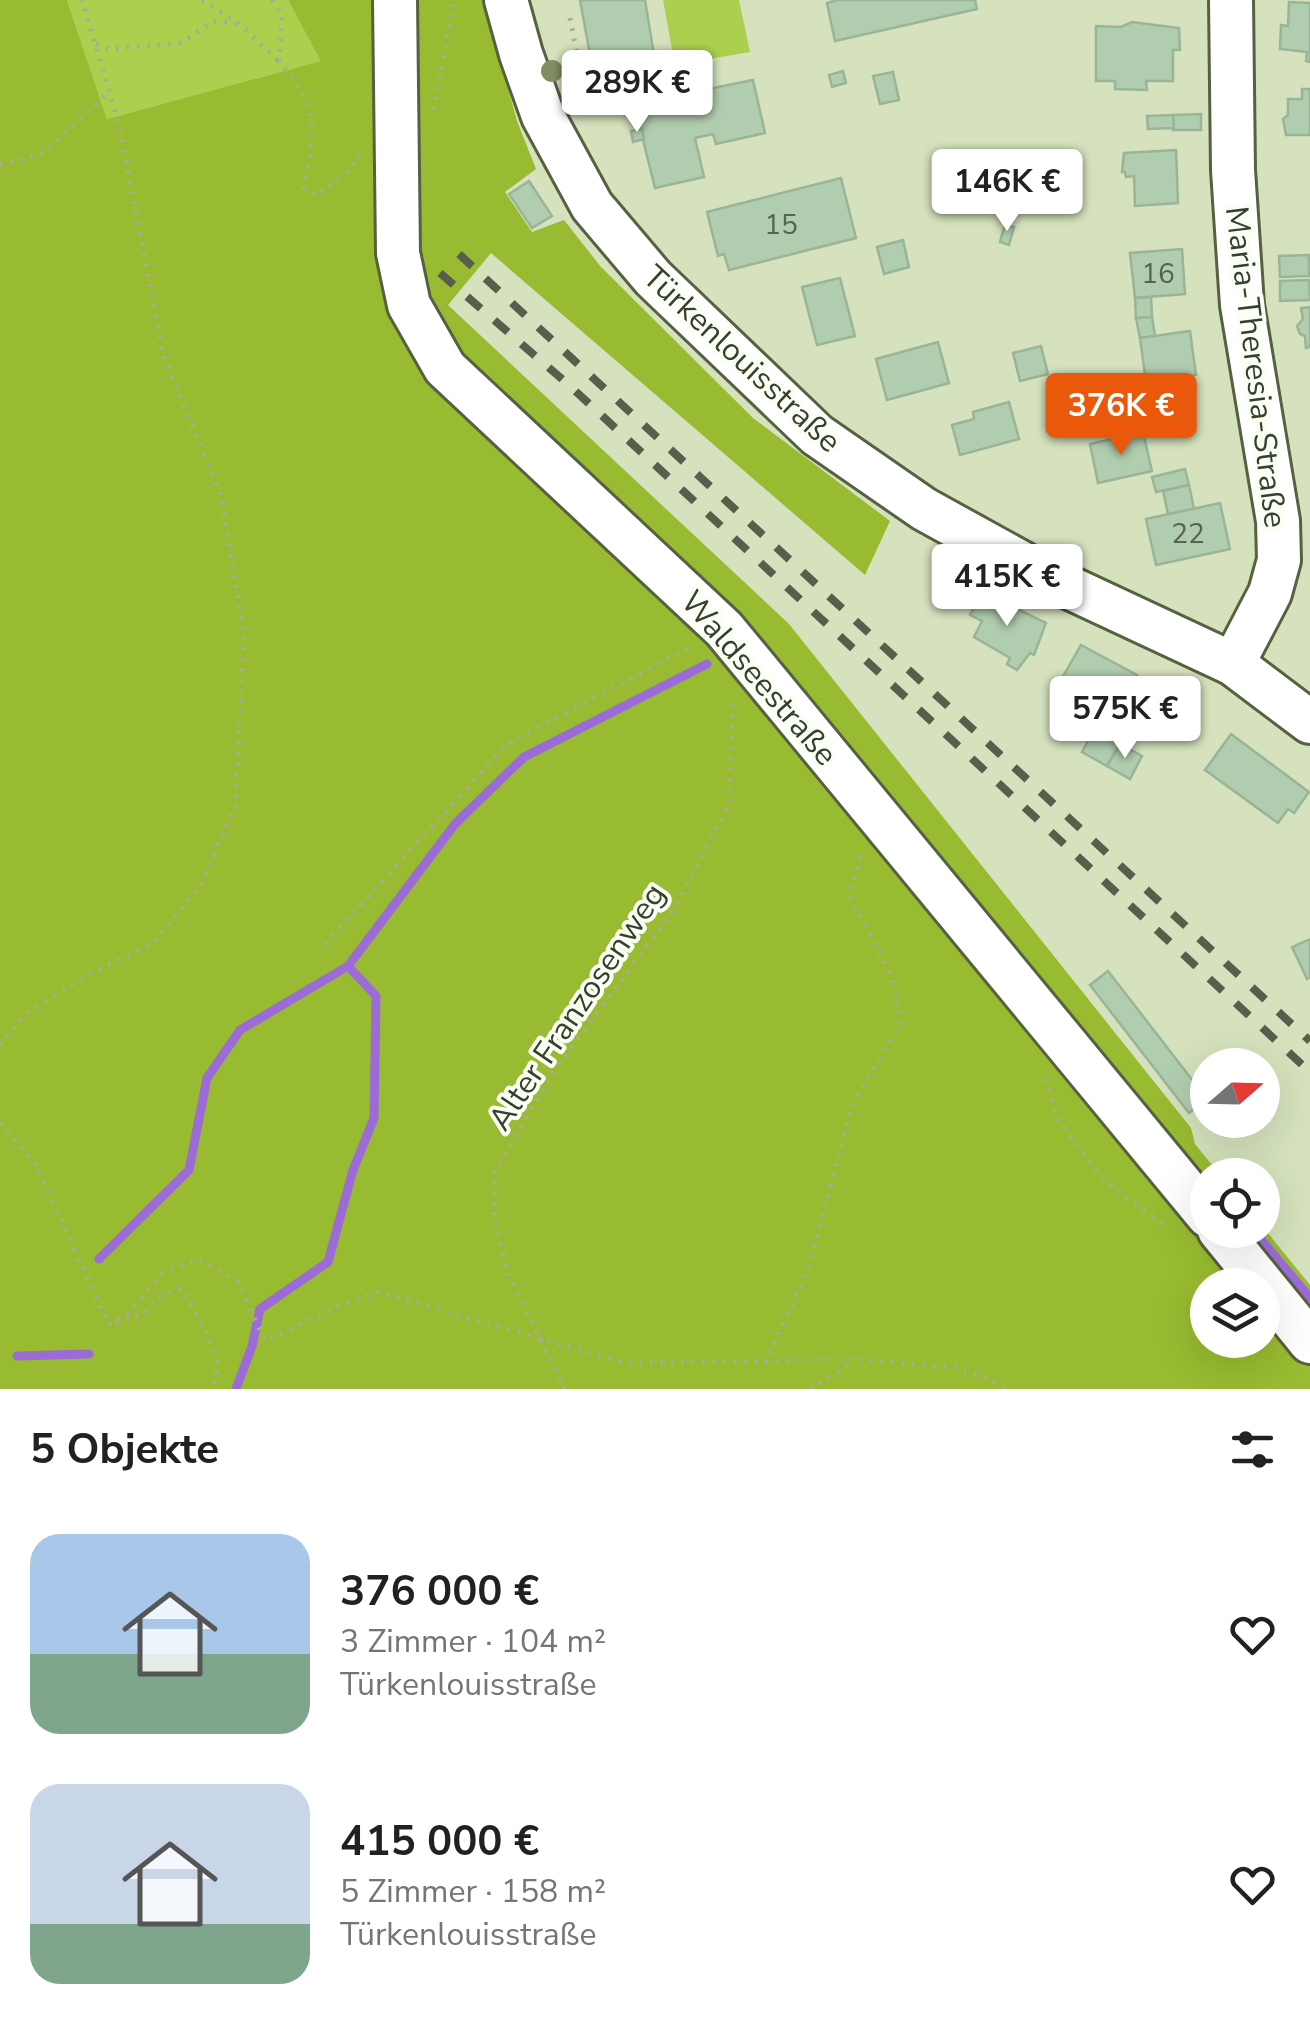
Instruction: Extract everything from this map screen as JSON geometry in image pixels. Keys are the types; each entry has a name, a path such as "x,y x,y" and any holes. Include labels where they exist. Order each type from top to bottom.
{"street":[{"name":"Waldseestraße","path":"395,0 398,253 409,305 445,368 729,636 1190,1194"},
{"name":"Türkenlouisstraße","path":"506,0 543,116 592,206 652,278 816,435 924,509 1051,578 1234,664 1310,722"},
{"name":"Maria-Theresia-Straße","path":"1232,0 1229,36 1233,170 1242,305 1278,522 1279,560 1270,593 1234,664"},
{"path":"1234,1248 1310,1342"}],"path":[{"path":"0,1046 23,1016 92,972 153,944 201,884 235,806 244,636 221,495 164,358 110,91 82,0"},
{"path":"202,0 240,24 300,84 312,110 314,134 304,188 318,195 346,174 396,107"},
{"path":"272,0 282,14 280,62"},
{"path":"570,18 582,80 641,69"},
{"path":"96,44 108,49 181,42 213,21 240,24"},
{"path":"0,165 43,153 110,91"},
{"path":"325,944 507,744 729,636"},
{"name":"Alter Franzosenweg","path":"566,1389 510,1277 494,1220 495,1172 553,1073 674,909 729,805 729,636"},
{"path":"765,1363 808,1270 852,1106 901,1023 892,976 848,894 875,814"},
{"path":"0,1123 34,1161 55,1200 109,1326"},
{"path":"109,1326 130,1312 162,1273 198,1260 237,1280 266,1341 378,1292 627,1362 855,1360 957,1368 1006,1389"},
{"path":"109,1326 144,1313 158,1296 180,1288 203,1326 218,1363 213,1389"},
{"path":"810,1389 855,1360"}],"green space":[{"path":"0,0 67,0 107,119 321,61 288,0 484,0 517,121 536,169 505,192 532,232 564,220 601,267 753,418 890,521 865,575 491,253 448,305 789,624 1190,1127 1190,1138 1206,1158 1190,1158 1190,1248 1280,1248 1310,1285 1310,1389 0,1389"},
{"path":"67,0 288,0 322,61 107,119"},
{"path":"663,0 739,0 750,52 675,65"}],"building":[{"path":"580,0 645,0 655,61 593,71"},
{"path":"975,0 977,9 835,41 827,3"},
{"path":"1289,2 1310,3 1310,62 1306,61 1307,52 1280,49 1281,25 1288,26"},
{"path":"1132,22 1179,28 1180,50 1173,50 1173,81 1146,81 1147,90 1115,89 1115,81 1096,81 1096,26 1121,27"},
{"path":"843,71 846,83 832,87 829,75"},
{"path":"893,72 899,100 880,104 873,76"},
{"path":"753,80 765,133 716,144 713,134 695,138 704,177 655,188 634,104"},
{"path":"1302,89 1310,89 1310,135 1286,135 1283,119 1288,115 1288,99 1302,99"},
{"path":"1201,114 1201,130 1173,130 1173,115"},
{"path":"1173,115 1174,128 1148,129 1147,116"},
{"path":"642,129 644,139 633,142 631,131"},
{"path":"1176,150 1178,203 1135,206 1134,176 1126,177 1122,172 1124,153"},
{"path":"841,178 856,238 729,270 724,254 718,256 707,212"},
{"path":"529,181 552,216 532,228 509,194"},
{"path":"1005,224 1014,227 1009,245 1000,242"},
{"path":"903,240 909,267 884,274 877,247"},
{"path":"1182,249 1185,294 1135,298 1130,253"},
{"path":"1309,255 1309,276 1280,277 1279,256"},
{"path":"840,278 855,336 817,345 802,287"},
{"path":"1309,280 1310,300 1280,301 1280,281"},
{"path":"1151,297 1152,317 1136,318 1135,298"},
{"path":"1310,307 1310,347 1306,348 1305,336 1297,326 1303,319 1301,308"},
{"path":"1152,317 1155,336 1140,338 1136,318"},
{"path":"1190,331 1196,375 1146,382 1140,338"},
{"path":"938,342 949,383 887,400 876,359"},
{"path":"1041,346 1048,374 1020,381 1013,353"},
{"path":"1009,402 1019,439 960,455 952,425 974,419 973,412"},
{"path":"1103,412 1106,426 1077,432 1074,418"},
{"path":"1143,432 1152,471 1098,483 1090,444"},
{"path":"1185,469 1189,485 1156,492 1152,477"},
{"path":"1189,485 1194,509 1168,514 1163,491"},
{"path":"1220,503 1230,549 1156,565 1146,519"},
{"path":"982,592 1046,623 1034,655 1030,653 1017,670 1007,664 1010,658 974,637 982,621 970,615"},
{"path":"1081,645 1137,675 1128,690 1132,692 1113,718 1085,702 1079,713 1055,699 1061,689 1057,687"},
{"path":"1094,730 1120,744 1107,766 1082,752"},
{"path":"1231,734 1309,792 1294,813 1288,809 1278,823 1205,770"},
{"path":"1120,744 1142,756 1130,779 1107,766"},
{"path":"1310,939 1310,977 1307,979 1292,947"},
{"path":"1108,971 1190,1077 1190,1112 1189,1113 1090,985"}],"waterway":[{"path":"99,1259 189,1170 207,1078 240,1030 348,966 455,824 524,757 707,664"},
{"path":"236,1389 260,1309 328,1262 353,1170 374,1118 376,996 348,966"},
{"path":"1268,1248 1310,1298"},
{"path":"17,1356 89,1354"}],"railway":[{"path":"459,254 1310,1041"},
{"path":"440,273 571,387 1310,1072"}]}
